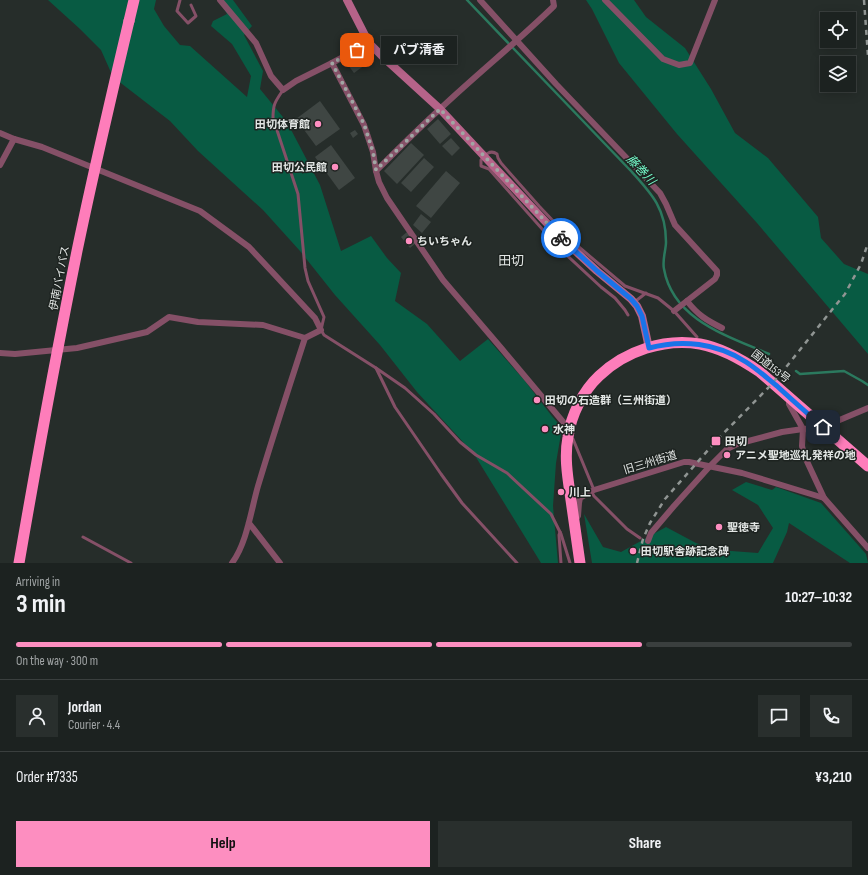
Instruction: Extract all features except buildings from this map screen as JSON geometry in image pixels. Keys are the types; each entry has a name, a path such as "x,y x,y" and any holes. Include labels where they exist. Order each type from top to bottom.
{"highway":[{"name":"伊南バイパス","path":"20,563 76,258 134,0"},
{"name":"国道153号","path":"580,563 567,472 566,446 569,432 575,413 584,395 599,376 623,358 634,353 668,344 699,344 721,350 744,361 760,372 868,466"}],"street":[{"path":"220,0 256,43 271,76 283,90 296,81 370,43"},
{"path":"346,0 370,43 383,57 440,109 557,234 597,271 631,299 637,306 642,316 649,348"},
{"path":"480,0 556,84 660,193 675,225 717,271 715,279 676,309"},
{"path":"376,170 440,109 528,31 554,6 553,0"},
{"path":"605,0 663,59 679,65 690,63 715,0"},
{"path":"332,63 364,124 373,152 379,182 387,198 443,280 497,343 569,432"},
{"path":"0,133 14,139 42,147 200,211 249,247 316,318 321,330 305,338 263,325 198,322 169,317 147,332 77,348 15,354 0,353"},
{"path":"0,165 14,139"},
{"path":"686,302 709,322 722,328"},
{"path":"232,563 238,555 249,523 258,487 305,338"},
{"path":"789,397 789,404 803,429 802,446 804,456 824,498 868,548"},
{"path":"830,424 868,408"},
{"path":"648,541 651,534 674,506 727,449 737,444 782,432 816,428"},
{"name":"旧三州街道","path":"593,490 684,462 689,462 742,473 824,498"},
{"path":"574,521 578,516 580,498 593,490"},
{"path":"249,523 280,563"}],"lane":[{"path":"180,0 177,11 188,23 196,16 191,4"},
{"path":"283,90 275,102 273,108 273,118 298,194 305,268 308,281 324,317 321,330 324,335 405,388 434,414 460,442 476,455 507,474 551,514 560,532 570,563"},
{"path":"628,316 626,310 615,298 559,248 489,169 481,166 481,160 488,153 497,154 500,163 573,242 625,286 658,298 676,309 697,337"},
{"path":"637,300 646,293"},
{"path":"626,310 629,307"},
{"path":"376,368 395,407 445,480 462,503 518,563"},
{"path":"569,432 593,490 594,496 627,529 640,538"},
{"path":"560,532 561,563"},
{"path":"83,537 131,563"}],"green space":[{"path":"48,0 156,0 154,9 164,26 180,45 190,46 247,97 251,76 232,44 211,26 213,21 227,14 221,4 222,0 233,0 252,26 244,35 263,71 260,89 287,122 320,185 341,251 371,236 387,258 401,273 395,301 427,324 460,361 488,339 525,381 562,428 556,463 553,506 558,563 541,563 474,454 417,392 380,345 335,295 300,251 263,210 198,151 170,121 113,77 101,50"},
{"path":"586,0 634,0 646,17 685,48 711,89 735,133 768,158 818,217 821,238 844,264 868,274 868,354 757,223 677,134 619,63"},
{"path":"746,482 772,490 776,487 821,503 866,554 868,563 850,563 789,523 787,532 773,563 592,563 584,514 603,547 621,552 666,527 696,543 718,550 758,553 773,528 758,505 732,490"}],"waterway":[{"name":"藤巻川","path":"467,0 630,170 651,194 660,210 665,230 666,242 663,262 664,269 669,287 678,301 690,314 704,324 720,333 769,354"},
{"name":"藤巻川","path":"796,371 800,374 844,371 868,385"}],"railway":[{"path":"864,0 868,56"},
{"path":"637,563 643,539 650,523 665,499 716,441 783,371 845,294 861,264 868,243"}],"way so far":[{"path":"357,50 332,63 364,124 373,152 376,170 440,109 561,238"}],"place":[{"name":"パブ清香","path":"357,50"},
{"name":"田切体育館","path":"318,124"},
{"name":"田切公民館","path":"335,167"},
{"name":"ちいちゃん","path":"409,241"},
{"name":"田切の石造群（三州街道）","path":"537,400"},
{"name":"水神","path":"545,429"},
{"name":"田切","path":"716,441"},
{"name":"アニメ聖地巡礼発祥の地","path":"727,455"},
{"name":"川上","path":"561,492"},
{"name":"聖徳寺","path":"719,527"},
{"name":"田切駅舎跡記念碑","path":"633,551"}],"district":[{"name":"田切","path":"511,260"}],"route":[{"path":"561,238 597,271 631,299 637,306 642,316 649,348 678,343 699,344 727,352 760,372 823,427"}]}
